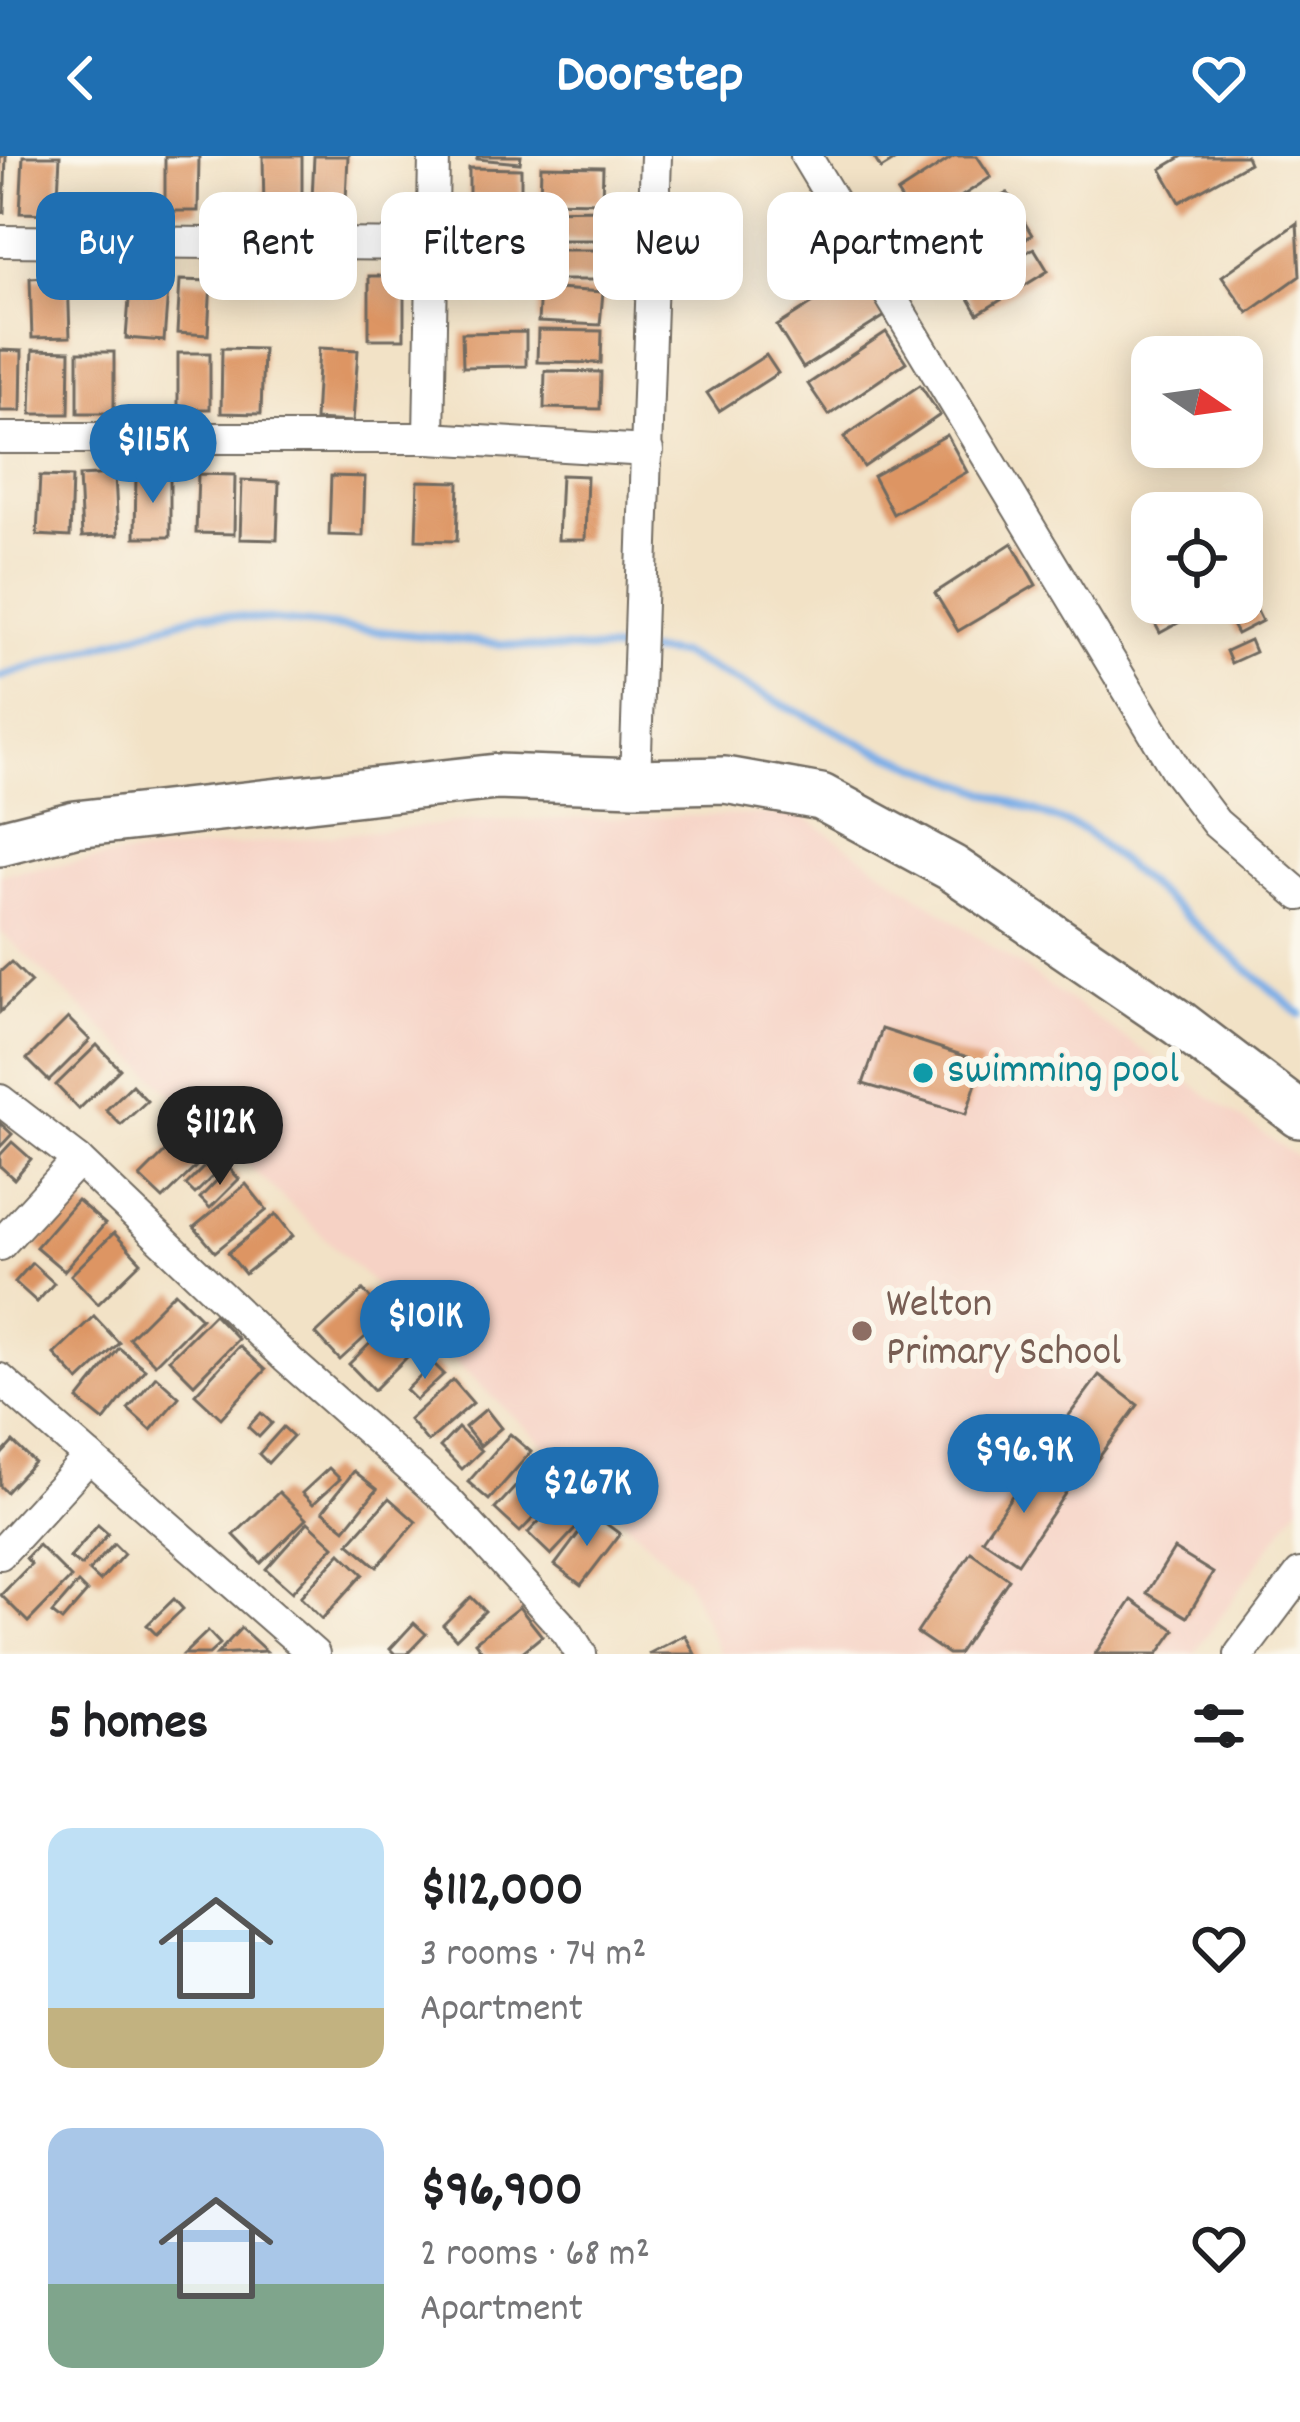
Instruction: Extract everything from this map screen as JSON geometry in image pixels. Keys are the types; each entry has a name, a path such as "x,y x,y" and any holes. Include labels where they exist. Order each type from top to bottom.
{"street":[{"path":"433,192 434,156"},
{"path":"635,782 656,156"},
{"path":"806,156 1176,770 1216,824 1300,895"},
{"path":"0,241 381,245"},
{"path":"429,438 431,300"},
{"path":"0,438 429,438 649,451"},
{"path":"0,843 75,824 497,777 725,780 821,796 952,868 1180,1024 1300,1114"},
{"path":"0,1100 78,1160 286,1358 447,1500 568,1633 581,1654"},
{"path":"0,1245 78,1160"},
{"path":"0,1378 314,1654"},
{"path":"0,1554 88,1457"},
{"path":"1240,1654 1300,1574"}],"shaded area":[{"name":"Welton Primary School","path":"800,814 1300,1159 1300,1504 1194,1654 720,1654 686,1579 0,931 0,874 111,857 477,821"}],"building":[{"path":"0,156 6,156 4,212 0,211"},
{"path":"23,156 60,156 58,192 36,192 36,213 20,213"},
{"path":"165,156 199,156 198,211 175,211 175,192 165,192"},
{"path":"263,156 302,156 302,192 264,192"},
{"path":"314,156 348,156 346,192 312,192"},
{"path":"478,156 521,156 520,163"},
{"path":"873,156 902,156 881,169"},
{"path":"954,156 977,156 991,177 968,192 899,192"},
{"path":"1183,156 1246,156 1249,163 1180,202 1161,169"},
{"path":"541,166 603,167 602,192 593,192 593,202 569,201 569,192 540,192"},
{"path":"469,168 521,169 521,192 469,192"},
{"path":"593,209 593,240 569,240 569,210"},
{"path":"1297,223 1300,276 1248,313 1222,276"},
{"path":"1034,248 1048,271 1026,285 1026,253"},
{"path":"569,250 593,250 593,280 569,280"},
{"path":"369,276 381,276 381,300 404,300 404,339 369,339"},
{"path":"30,278 36,278 36,300 69,300 70,337 32,338"},
{"path":"180,280 199,281 199,300 210,300 208,335 177,333"},
{"path":"569,290 593,291 593,300 602,300 600,325 538,322 539,300 569,300"},
{"path":"129,300 167,300 164,341 126,338"},
{"path":"818,300 875,300 885,316 803,368 777,326"},
{"path":"970,300 1001,300 978,314"},
{"path":"538,330 602,331 601,363 537,362"},
{"path":"526,332 526,366 463,367 462,333"},
{"path":"886,332 906,362 829,415 808,384"},
{"path":"222,348 263,349 261,414 221,413"},
{"path":"319,348 358,350 353,422 315,420"},
{"path":"0,350 22,351 21,411 0,411"},
{"path":"33,350 70,351 69,414 31,414"},
{"path":"78,352 114,352 114,413 78,413"},
{"path":"178,353 210,353 210,409 178,409"},
{"path":"766,355 778,373 719,411 707,393"},
{"path":"545,371 601,372 600,409 544,408"},
{"path":"920,385 940,415 864,467 844,437"},
{"path":"947,435 967,472 893,514 873,476"},
{"path":"115,474 118,535 82,537 79,476"},
{"path":"198,474 235,475 234,534 196,533"},
{"path":"136,475 170,475 170,537 135,537"},
{"path":"561,475 587,476 585,540 558,540"},
{"path":"40,476 72,477 70,537 37,535"},
{"path":"331,476 365,477 363,536 329,535"},
{"path":"242,480 279,482 277,540 240,539"},
{"path":"418,481 459,482 457,541 416,540"},
{"path":"1012,543 1036,585 958,631 935,593"},
{"path":"1155,624 1176,624 1160,633"},
{"path":"1232,624 1256,624 1237,634"},
{"path":"1250,640 1255,652 1231,663 1226,651"},
{"path":"11,962 31,982 0,1012 0,972"},
{"path":"68,1018 90,1040 49,1081 27,1059"},
{"name":"swimming pool","path":"882,1029 983,1062 966,1114 863,1084"},
{"path":"97,1045 120,1069 79,1109 56,1085"},
{"path":"132,1085 147,1101 121,1125 106,1110"},
{"path":"0,1123 12,1134 0,1147"},
{"path":"190,1127 213,1150 163,1199 140,1177"},
{"path":"12,1142 31,1159 14,1179 0,1166 0,1155"},
{"path":"216,1155 225,1164 195,1194 186,1185"},
{"path":"229,1168 239,1179 210,1208 200,1198"},
{"path":"246,1184 267,1210 215,1252 194,1227"},
{"path":"77,1200 105,1224 64,1271 36,1247"},
{"path":"276,1214 293,1236 245,1274 228,1253"},
{"path":"114,1233 141,1262 98,1304 71,1275"},
{"path":"32,1263 54,1283 37,1302 15,1282"},
{"path":"363,1290 387,1317 340,1360 316,1334"},
{"path":"175,1292 201,1318 155,1364 129,1338"},
{"path":"214,1314 238,1339 194,1384 169,1359"},
{"path":"94,1316 119,1343 79,1381 54,1354"},
{"path":"393,1321 418,1346 374,1390 349,1364"},
{"path":"239,1346 265,1370 221,1418 195,1394"},
{"path":"119,1348 145,1369 104,1421 78,1400"},
{"path":"434,1364 444,1374 416,1400 406,1390"},
{"path":"1099,1375 1138,1405 1086,1475 1047,1445"},
{"path":"156,1376 179,1397 151,1430 128,1409"},
{"path":"453,1380 473,1403 428,1442 409,1420"},
{"path":"486,1409 501,1428 480,1446 465,1427"},
{"path":"261,1413 272,1423 259,1437 248,1427"},
{"path":"283,1427 293,1436 268,1463 259,1454"},
{"path":"458,1428 481,1451 462,1469 440,1447"},
{"path":"510,1434 531,1452 489,1500 468,1482"},
{"path":"13,1442 34,1462 6,1492 0,1486 0,1456"},
{"path":"542,1458 568,1482 520,1532 495,1509"},
{"path":"329,1468 340,1479 313,1504 302,1493"},
{"path":"1031,1468 1066,1492 1018,1563 982,1539"},
{"path":"354,1471 377,1489 345,1529 323,1511"},
{"path":"572,1487 594,1509 551,1555 528,1533"},
{"path":"279,1492 306,1519 261,1563 234,1535"},
{"path":"389,1498 416,1522 377,1567 349,1543"},
{"path":"593,1514 620,1534 581,1585 555,1565"},
{"path":"308,1522 334,1546 292,1592 266,1569"},
{"path":"98,1525 108,1534 81,1566 70,1558"},
{"path":"114,1544 124,1554 100,1581 89,1571"},
{"path":"38,1545 71,1578 28,1622 1,1595 31,1564 26,1558"},
{"path":"1174,1549 1213,1573 1187,1617 1147,1593"},
{"path":"971,1552 1009,1579 958,1654 948,1654 917,1633"},
{"path":"341,1553 363,1574 322,1619 300,1597"},
{"path":"78,1583 87,1592 62,1621 52,1613"},
{"path":"471,1597 485,1611 456,1639 443,1625"},
{"path":"174,1599 183,1609 156,1634 147,1625"},
{"path":"1132,1600 1175,1630 1158,1654 1095,1654"},
{"path":"519,1607 542,1636 520,1654 484,1654 475,1642"},
{"path":"414,1623 426,1634 407,1654 395,1654 390,1649"},
{"path":"241,1628 266,1651 217,1654"},
{"path":"208,1631 220,1644 209,1654 184,1654"},
{"path":"685,1635 695,1654 648,1654"}],"waterway":[{"path":"0,677 203,613 540,648 630,651"},
{"path":"645,652 681,654 871,748 1084,830 1300,1014"}],"place":[{"name":"swimming pool","path":"923,1073"},
{"name":"Welton Primary School","path":"862,1331"}]}
